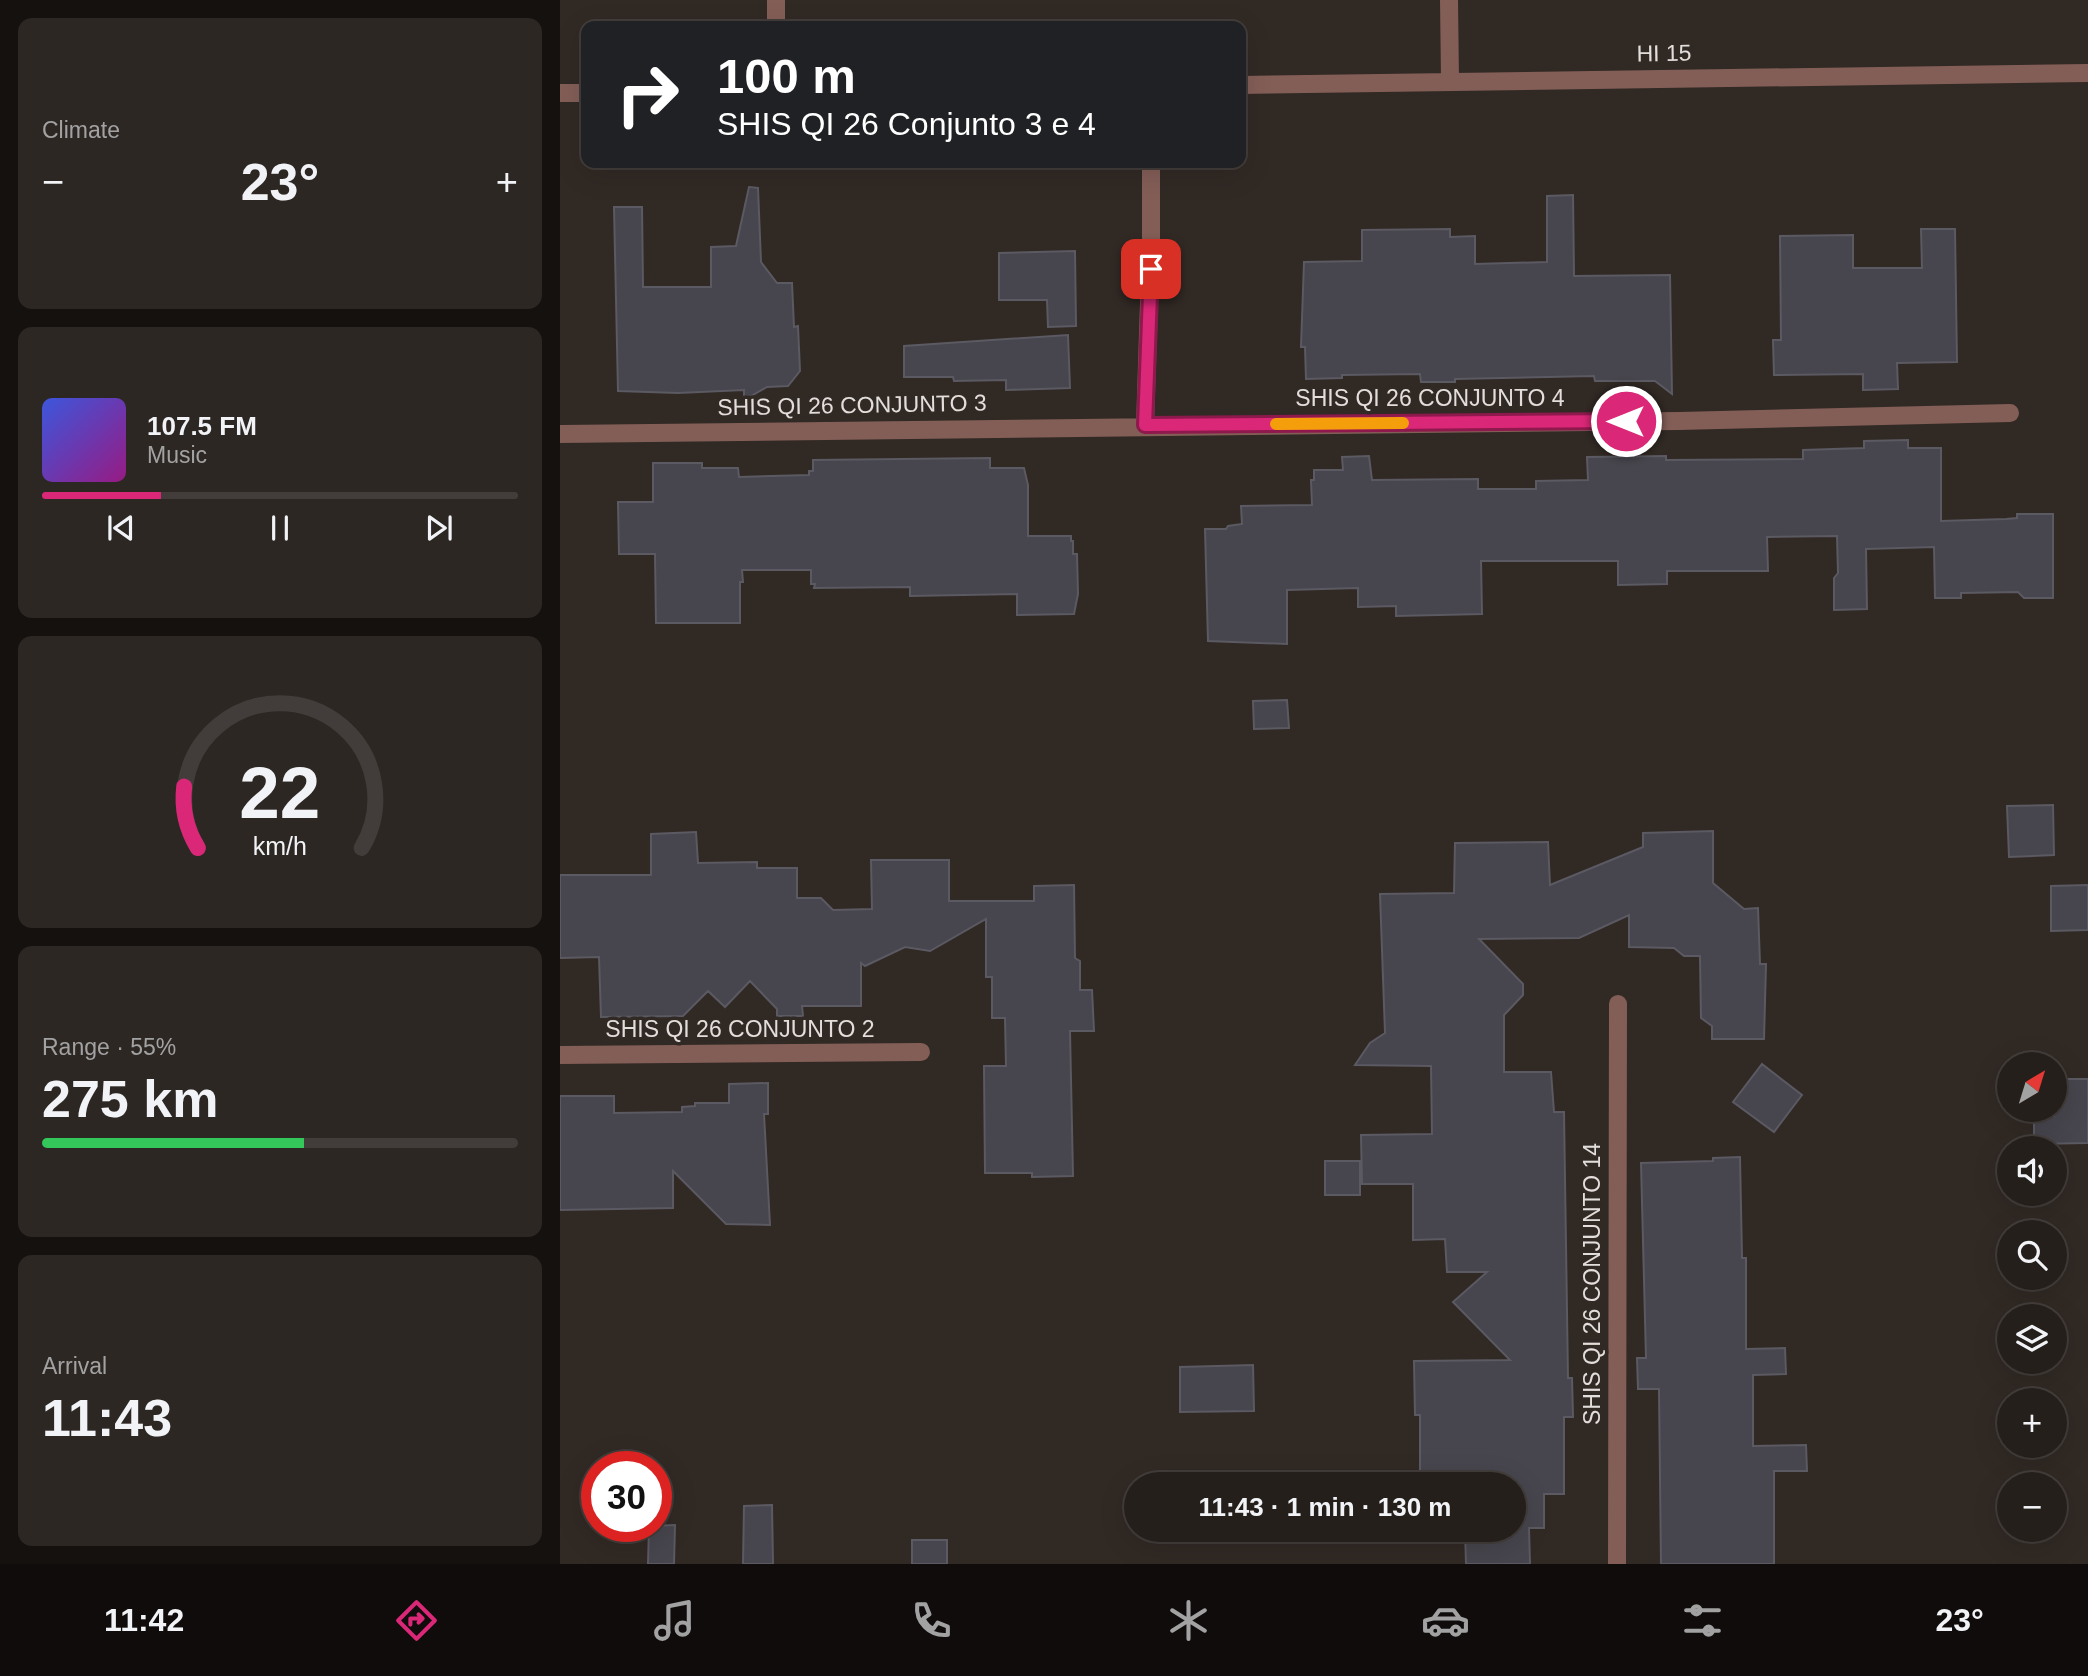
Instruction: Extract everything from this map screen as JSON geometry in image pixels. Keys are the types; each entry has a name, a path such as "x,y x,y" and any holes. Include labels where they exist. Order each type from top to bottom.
{"street":[{"path":"776,0 776,21"},
{"path":"1449,0 1450,80"},
{"name":"HI 15","path":"1246,85 1450,80 2088,74"},
{"path":"560,93 581,93"},
{"path":"1145,425 1152,243 1151,168"},
{"name":"SHIS QI 26 CONJUNTO 4","path":"1145,425 1693,420 2010,413"},
{"name":"SHIS QI 26 CONJUNTO 3","path":"560,434 1145,425"},
{"name":"SHIS QI 26 CONJUNTO 14","path":"1617,1564 1618,1004"},
{"name":"SHIS QI 26 CONJUNTO 2","path":"560,1055 921,1052"}],"building":[{"path":"749,187 758,188 761,262 777,283 792,283 800,371 788,386 767,387 744,400 744,390 678,393 618,391 614,207 642,207 643,287 711,287 711,247 736,246"},
{"path":"1573,195 1574,276 1670,275 1672,394 1655,381 1595,381 1594,376 1455,379 1455,382 1421,382 1420,374 1342,375 1342,378 1306,379 1305,347 1301,347 1304,262 1362,261 1362,230 1450,229 1450,237 1475,236 1475,264 1547,262 1547,196"},
{"path":"1921,229 1955,229 1957,362 1897,363 1898,389 1863,390 1863,374 1774,375 1773,340 1781,340 1780,236 1853,235 1853,268 1922,268"},
{"path":"1075,251 1076,326 1048,327 1047,300 999,300 999,253"},
{"path":"1068,335 1070,388 1006,390 1006,380 954,381 953,377 904,377 904,346"},
{"path":"1908,440 1908,448 1941,448 1941,521 2017,518 2017,514 2053,514 2053,598 2024,598 2018,592 1961,593 1961,598 1935,598 1934,547 1866,549 1867,609 1834,610 1834,578 1838,573 1837,536 1767,537 1768,571 1667,571 1667,584 1618,585 1618,561 1481,561 1482,614 1396,616 1396,606 1358,607 1358,588 1287,590 1287,644 1208,641 1205,529 1226,529 1228,526 1242,524 1241,506 1312,505 1311,480 1314,480 1314,470 1343,470 1342,457 1369,456 1372,480 1478,479 1478,489 1536,489 1536,481 1588,480 1587,457 1666,456 1666,460 1803,459 1803,450 1864,448 1864,441"},
{"path":"990,458 990,468 1024,468 1028,485 1028,536 1071,536 1073,554 1077,554 1078,594 1074,614 1017,615 1017,594 910,596 910,587 814,588 815,584 811,584 811,570 742,570 740,623 656,623 655,554 619,554 618,502 653,502 653,463 702,463 702,468 738,468 739,477 809,475 809,471 813,471 813,460"},
{"path":"1287,700 1289,728 1254,729 1253,701"},
{"path":"2053,805 2054,855 2009,857 2007,806"},
{"path":"1713,831 1713,883 1744,909 1758,908 1760,964 1766,964 1764,1039 1712,1039 1712,1026 1701,1018 1700,956 1684,956 1674,948 1629,947 1629,915 1579,938 1479,939 1523,984 1523,995 1504,1015 1504,1072 1551,1072 1554,1112 1564,1112 1568,1378 1572,1378 1573,1417 1564,1417 1564,1494 1544,1494 1544,1528 1529,1528 1530,1564 1466,1564 1465,1542 1526,1542 1526,1472 1420,1472 1420,1415 1415,1415 1414,1361 1510,1360 1453,1302 1487,1272 1447,1272 1445,1239 1413,1240 1413,1184 1362,1184 1361,1135 1432,1134 1431,1066 1355,1065 1370,1043 1385,1033 1380,894 1454,893 1455,843 1548,842 1550,885 1643,847 1643,833"},
{"path":"696,832 698,863 757,862 757,868 797,868 797,898 821,898 833,910 872,909 871,860 949,860 949,901 1034,901 1034,886 1074,885 1075,958 1080,961 1080,990 1092,990 1094,1031 1070,1031 1073,1176 1032,1177 1032,1173 985,1173 984,1066 1006,1066 1005,1018 992,1018 992,977 986,977 986,919 930,951 905,947 865,966 861,963 861,1006 802,1006 803,1016 777,1016 777,1009 750,981 725,1007 708,991 683,1016 601,1017 599,957 560,958 560,875 651,875 651,834"},
{"path":"2088,885 2088,930 2051,931 2051,886"},
{"path":"1762,1064 1802,1095 1774,1132 1733,1102"},
{"path":"2067,1079 2088,1079 2088,1143 2067,1143 2067,1136 2034,1136 2034,1122 2067,1122"},
{"path":"768,1083 768,1114 764,1114 770,1225 726,1224 673,1171 673,1208 560,1210 560,1096 614,1096 614,1113 682,1112 682,1107 695,1106 695,1103 729,1103 729,1084"},
{"path":"1740,1157 1742,1258 1746,1258 1746,1349 1785,1348 1786,1374 1753,1375 1753,1446 1806,1445 1807,1471 1774,1471 1774,1564 1661,1564 1659,1389 1638,1389 1637,1358 1646,1358 1641,1163 1713,1161 1713,1158"},
{"path":"1325,1161 1360,1161 1360,1195 1325,1195"},
{"path":"1253,1365 1254,1411 1180,1412 1180,1367"},
{"path":"772,1505 773,1564 743,1564 744,1506"},
{"path":"672,1525 675,1525 674,1564 648,1564 649,1542 672,1542"},
{"path":"912,1540 947,1540 947,1564 912,1564"}],"slow traffic":[{"path":"1276,424 1403,423"}],"route":[{"path":"1151,269 1145,425 1626,421"}]}
